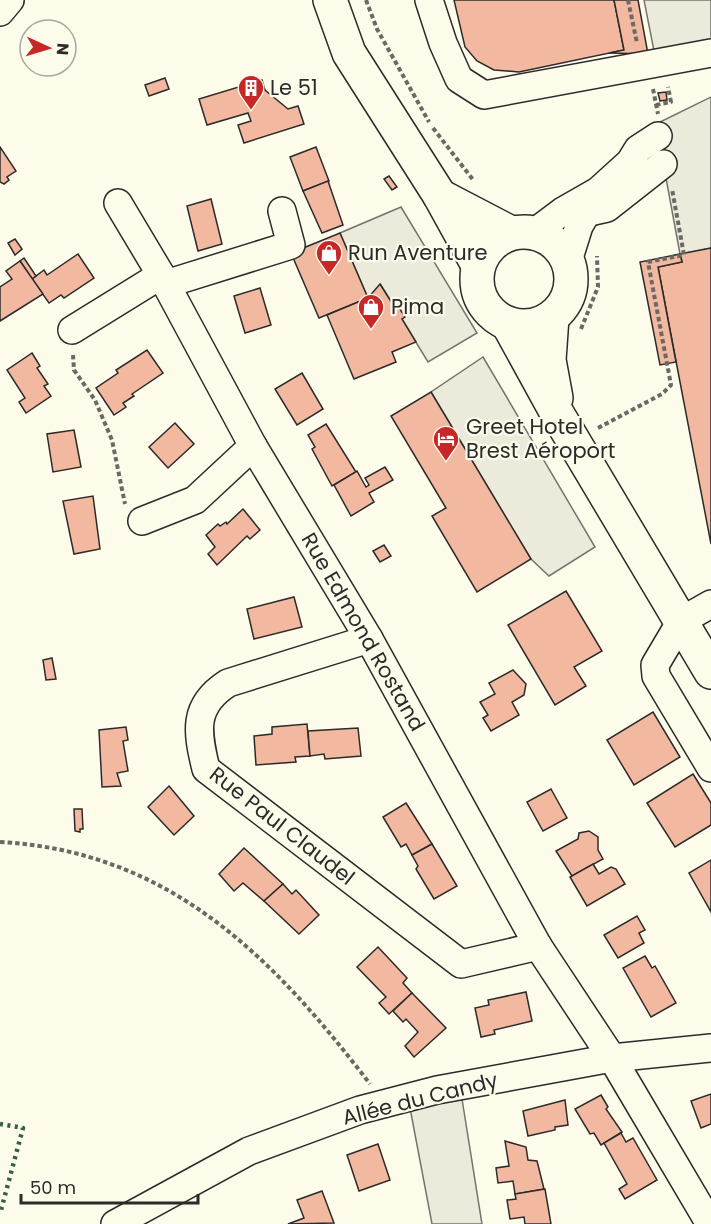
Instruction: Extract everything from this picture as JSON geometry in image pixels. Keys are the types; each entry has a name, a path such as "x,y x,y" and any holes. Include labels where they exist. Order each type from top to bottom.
{"main road":[{"path":"330,0 349,53 440,196 478,265"},
{"path":"440,196 523,233 555,243 568,261 571,282 566,302 564,327 549,360 558,415"},
{"path":"523,233 490,244 478,265 476,284 481,301 493,315 508,324 564,327"},
{"path":"508,324 558,415 711,672"}],"street":[{"path":"0,12 10,0"},
{"path":"429,0 443,43 459,79 484,95 711,53"},
{"path":"568,261 589,210 630,162 663,154"},
{"path":"523,233 563,211 607,208 663,154"},
{"name":"Rue Edmond Rostand","path":"118,203 164,280 253,446 369,639 538,946 612,1058 709,1224"},
{"path":"72,330 164,280 291,245 282,211"},
{"path":"142,521 195,500 253,446"},
{"path":"711,604 681,621 654,665 656,676 711,768"},
{"name":"Rue Paul Claudel","path":"369,639 228,684 214,692 205,706 197,734 206,769 461,964 538,946"},
{"name":"Allée du Candy","path":"115,1224 249,1151 386,1103 437,1090 612,1058 711,1048"}],"path":[{"path":"366,0 377,29 408,88 433,128 480,187"},
{"path":"628,0 639,54 649,66"},
{"path":"575,443 662,394 671,385 648,262 684,255 663,154 653,90 669,87 671,102 656,105"},
{"path":"564,327 592,307 598,287 597,245 590,232 589,210"},
{"path":"72,330 74,370 95,399 112,440 125,504 142,521"},
{"path":"0,842 36,845 94,858 141,876 185,900 224,927 280,976 330,1032 386,1103"}],"shaded area":[{"path":"644,0 711,0 711,46 655,56"},
{"path":"711,97 711,248 680,254 656,124"},
{"path":"401,207 477,333 428,362 381,285 368,298 340,233"},
{"path":"483,357 595,547 549,576 531,559 431,392"},
{"path":"462,1099 482,1224 432,1224 410,1108"}],"building":[{"path":"454,0 614,0 624,50 519,72 494,70 477,61 465,47"},
{"path":"614,0 638,0 648,54 609,53 624,50"},
{"path":"165,78 169,89 149,96 145,85"},
{"name":"Le 51","path":"262,80 265,90 288,109 298,106 304,124 244,143 238,125 251,121 248,113 207,125 199,99"},
{"path":"666,92 667,100 660,101 658,93"},
{"path":"0,147 16,171 7,177 9,180 4,184 0,182"},
{"path":"316,147 329,181 303,191 290,157"},
{"path":"389,176 397,187 392,190 384,179"},
{"path":"328,181 343,225 322,233 303,191"},
{"path":"211,199 222,244 198,251 187,206"},
{"name":"Run Aventure","path":"340,233 368,298 319,318 291,253"},
{"path":"15,239 22,249 15,255 8,243"},
{"path":"711,248 711,544 658,267 682,262 680,254"},
{"path":"78,254 94,278 64,298 61,295 49,303 32,279 44,270 47,275"},
{"path":"680,254 682,262 658,267 676,362 660,365 640,262"},
{"path":"24,258 36,276 32,279 20,261"},
{"path":"20,261 43,294 0,321 0,287 12,279 6,271"},
{"name":"Pima","path":"380,284 395,308 398,306 405,317 402,319 416,342 392,352 396,362 354,379 327,315 368,298"},
{"path":"260,288 271,325 245,333 234,296"},
{"path":"147,350 163,373 132,394 134,396 123,403 126,407 114,415 96,388 118,373 116,370"},
{"path":"32,353 40,366 37,368 48,384 44,386 51,396 26,413 19,402 25,398 7,370"},
{"path":"302,373 323,409 297,425 275,389"},
{"name":"Greet Hotel Brest Aéroport","path":"431,392 531,559 477,592 432,516 446,508 391,416"},
{"path":"175,423 194,444 168,468 149,447"},
{"path":"326,424 356,472 332,486 312,449 315,447 308,435"},
{"path":"74,430 81,467 53,472 47,434"},
{"path":"385,467 393,480 369,493 374,502 351,516 334,485 357,471 366,487 369,485 365,478"},
{"path":"93,496 100,549 74,554 63,501"},
{"path":"243,509 260,530 250,539 247,536 217,565 208,554 215,547 206,535 218,524 220,526 226,522 227,524"},
{"path":"384,545 391,556 380,562 373,551"},
{"path":"566,591 602,651 574,667 586,686 555,705 508,625"},
{"path":"294,597 302,627 254,639 247,609"},
{"path":"52,658 56,679 46,680 43,660"},
{"path":"513,670 526,684 524,695 512,702 519,715 491,731 483,718 488,715 480,702 495,694 489,683"},
{"path":"653,712 680,757 634,785 607,740"},
{"path":"307,724 310,756 295,757 296,762 256,765 254,736 272,734 272,727"},
{"path":"126,727 128,740 123,741 128,771 117,773 121,786 102,787 99,730"},
{"path":"358,728 361,756 325,759 324,754 310,756 308,731"},
{"path":"693,774 711,803 711,825 675,847 647,803"},
{"path":"169,786 194,816 174,835 148,807"},
{"path":"551,789 567,818 543,831 527,802"},
{"path":"406,803 432,844 412,855 406,844 401,847 383,817"},
{"path":"74,809 82,809 83,829 80,829 80,832 75,831"},
{"path":"589,831 598,837 598,850 603,859 572,876 556,851 578,839 579,833"},
{"path":"432,844 457,886 434,899 416,869 418,866 412,855"},
{"path":"244,848 283,884 264,901 243,883 234,891 219,874"},
{"path":"711,860 711,912 689,873"},
{"path":"593,864 599,874 611,867 616,869 625,884 587,906 570,877"},
{"path":"283,884 292,894 296,890 319,915 299,934 264,901"},
{"path":"637,916 645,930 639,933 644,943 618,958 604,935"},
{"path":"378,947 407,978 403,983 412,993 389,1014 379,1003 386,997 357,967"},
{"path":"645,956 652,968 655,966 676,1003 651,1017 623,968"},
{"path":"526,992 532,1021 494,1030 495,1034 481,1037 475,1008 489,1005 488,1000"},
{"path":"412,993 446,1028 414,1057 405,1046 418,1032 406,1019 403,1022 393,1011"},
{"path":"711,1094 711,1124 701,1128 691,1101"},
{"path":"601,1095 608,1107 606,1109 622,1132 601,1145 594,1133 590,1134 575,1109"},
{"path":"565,1100 568,1125 528,1136 523,1111"},
{"path":"621,1133 626,1142 633,1138 657,1180 625,1199 619,1189 627,1184 604,1143"},
{"path":"505,1141 526,1147 528,1160 537,1161 544,1189 515,1194 513,1181 498,1183 496,1168 509,1166"},
{"path":"378,1144 390,1180 359,1191 347,1155"},
{"path":"545,1189 551,1224 525,1224 524,1217 510,1219 507,1200 516,1199 515,1194"},
{"path":"322,1191 334,1223 288,1224 304,1218 297,1200"}],"hedge":[{"path":"0,1124 23,1128 0,1214"}],"place":[{"name":"Le 51","path":"251,111"},
{"name":"Run Aventure","path":"329,276"},
{"name":"Pima","path":"371,330"},
{"name":"Greet Hotel Brest Aéroport","path":"446,462"}]}
